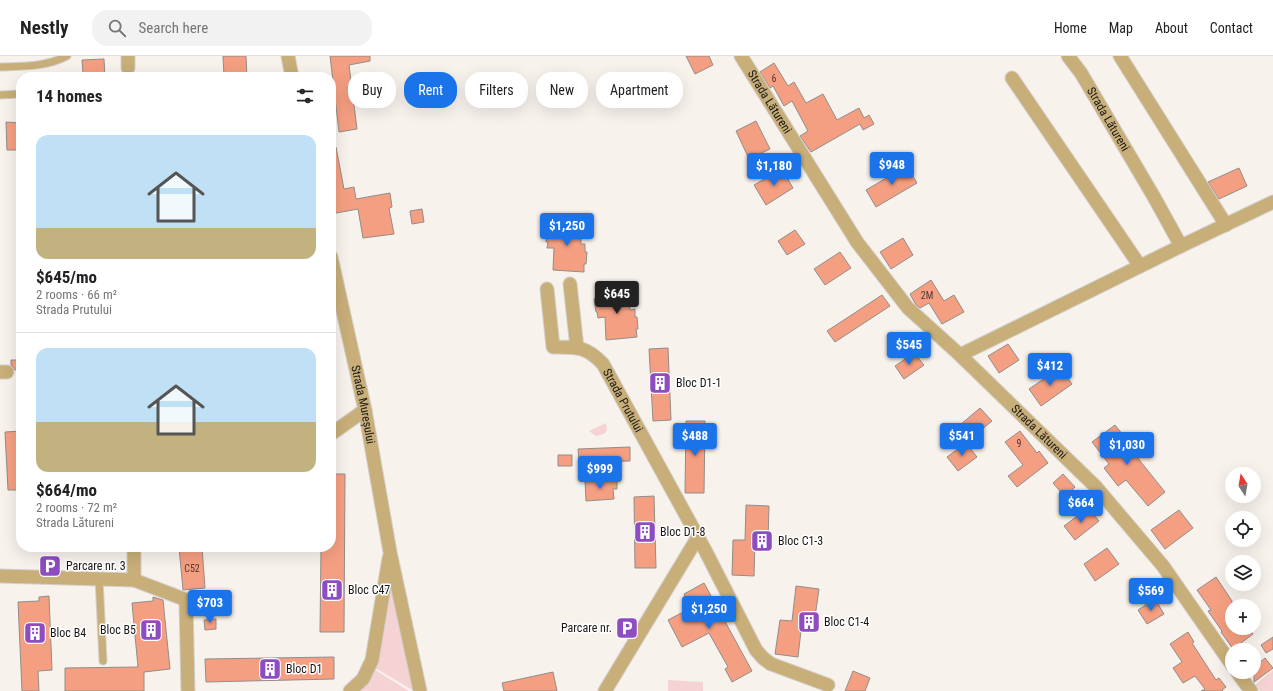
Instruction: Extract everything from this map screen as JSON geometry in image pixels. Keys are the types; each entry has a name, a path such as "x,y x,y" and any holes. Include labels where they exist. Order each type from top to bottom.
{"street":[{"path":"288,56 291,72"},
{"name":"Strada Lătureni","path":"741,56 856,242 908,308 960,355 1096,487 1163,566 1225,655"},
{"name":"Strada Lătureni","path":"1068,56 1088,86 1181,246"},
{"path":"1120,56 1226,225"},
{"path":"1012,78 1140,266"},
{"path":"960,355 1273,202"},
{"name":"Strada Mureșului","path":"336,280 365,410 390,552 420,691"},
{"path":"570,284 576,348"},
{"name":"Strada Prutului","path":"547,289 553,347 587,350 603,364 698,538 751,641 763,658 771,664 828,685"},
{"path":"336,430 365,410"},
{"path":"604,691 698,538"},
{"path":"134,552 134,580"},
{"name":"Strada Mureșului","path":"350,691 362,680 372,660 375,650 390,552"},
{"path":"0,576 134,580 184,599 186,603 188,691"},
{"path":"1242,679 1251,691"}],"lane":[{"path":"0,67 37,66 54,62 67,56"},
{"path":"0,95 16,94"},
{"path":"99,578 104,661"}],"shaded area":[{"path":"606,423 607,430 604,434 596,436 589,431"},
{"path":"390,580 414,691 372,666"},
{"path":"372,668 409,691 358,691"},
{"path":"1273,670 1273,691 1260,691 1255,685"},
{"path":"668,680 703,682 703,691 668,691"}],"building":[{"path":"223,56 246,56 247,72 224,72"},
{"path":"330,56 370,56 370,61 349,65 348,108 354,108 357,129 339,132 336,107 336,72 332,72"},
{"path":"686,56 709,56 713,65 695,74"},
{"path":"104,59 105,72 83,72 82,60"},
{"path":"774,63 788,86 794,82 806,103 823,94 837,120 859,108 864,118 869,115 874,124 863,130 860,124 811,152 800,136 808,131 792,101 784,106 773,86 770,88 760,72"},
{"path":"756,121 770,149 749,159 736,131"},
{"path":"6,122 16,123 16,150 7,150"},
{"path":"336,147 344,189 354,187 356,199 390,193 392,207 389,208 394,234 363,238 358,209 336,213"},
{"path":"907,166 917,183 876,207 866,190"},
{"path":"1239,168 1247,186 1219,199 1208,182"},
{"path":"782,169 793,188 766,205 754,185"},
{"path":"422,209 424,222 412,224 410,211"},
{"path":"549,223 581,224 581,244 585,244 585,252 587,252 584,272 553,270 554,248 547,248 548,242 546,242"},
{"path":"795,230 805,244 787,255 778,241"},
{"path":"903,238 913,255 891,269 880,252"},
{"path":"840,252 851,268 825,285 814,269"},
{"path":"931,280 944,301 954,295 964,312 942,324 929,303 920,308 916,305 910,294"},
{"path":"628,290 630,310 635,309 635,317 637,317 637,337 606,340 605,317 598,318 596,312 594,299 596,298 596,293"},
{"path":"882,295 890,306 835,342 827,331"},
{"path":"1008,344 1019,360 999,373 988,356"},
{"name":"Bloc D1-1","path":"668,348 671,420 653,421 649,349"},
{"path":"914,353 924,365 904,379 895,366"},
{"path":"11,360 16,360 16,370 15,370 11,365"},
{"path":"1060,368 1072,384 1041,406 1029,389"},
{"path":"980,408 992,421 971,438 960,425"},
{"path":"686,421 705,421 704,493 685,493"},
{"path":"1115,425 1130,444 1128,446 1165,492 1148,506 1126,480 1118,486 1104,468 1109,464 1092,442"},
{"path":"16,431 16,490 8,490 5,432"},
{"path":"1020,431 1037,453 1039,451 1048,463 1017,487 1008,476 1023,465 1005,442"},
{"path":"966,443 977,457 958,471 947,457"},
{"path":"630,447 630,461 579,462 578,449"},
{"path":"558,455 572,455 572,466 558,466"},
{"name":"Bloc C47","path":"336,474 345,474 344,632 320,632 321,552 336,552"},
{"path":"1063,474 1075,487 1065,497 1053,483"},
{"path":"617,479 617,489 613,489 614,499 586,501 585,481"},
{"name":"Bloc D1-8","path":"654,496 656,568 635,568 634,497"},
{"name":"Bloc C1-3","path":"746,505 769,506 768,541 755,541 754,576 732,575 733,540 745,540"},
{"path":"1088,508 1099,521 1075,540 1064,526"},
{"path":"1179,510 1193,528 1165,549 1151,530"},
{"path":"1107,548 1119,564 1095,581 1084,564"},
{"path":"179,552 202,552 205,588 183,590"},
{"path":"1216,577 1231,599 1225,599 1225,635 1252,635 1241,643 1229,643 1208,611 1211,610 1197,590"},
{"path":"704,583 752,671 732,682 725,669 728,667 709,633 682,647 668,620 691,608 684,594"},
{"name":"Bloc C1-4","path":"796,586 819,589 814,624 802,622 798,657 775,654 780,620 792,621"},
{"name":"Bloc B4","path":"49,596 52,670 38,671 39,691 22,691 18,602 39,601 39,597"},
{"path":"153,597 163,600 170,669 144,672 144,691 65,691 65,668 138,667 132,603 153,601"},
{"path":"1155,599 1164,614 1147,624 1138,610"},
{"path":"216,619 216,629 205,630 204,620"},
{"path":"1188,632 1194,642 1192,643 1216,680 1219,678 1226,687 1222,690 1223,691 1201,691 1205,689 1195,676 1183,683 1173,668 1182,662 1170,644"},
{"path":"1273,637 1273,649 1266,653 1261,645"},
{"name":"Bloc D1","path":"334,657 334,679 206,682 205,659"},
{"path":"1265,658 1273,668 1261,677 1261,661"},
{"path":"853,671 870,678 865,691 845,691"},
{"path":"553,672 557,691 504,691 502,683"}],"place":[{"name":"Bloc D1-1","path":"660,383"},
{"name":"Bloc D1-8","path":"645,532"},
{"name":"Bloc C1-3","path":"762,541"},
{"name":"Parcare nr. 3","path":"50,566"},
{"name":"Bloc C47","path":"332,590"},
{"name":"Bloc C1-4","path":"809,622"},
{"name":"Parcare nr.","path":"627,628"},
{"name":"Bloc B5","path":"151,630"},
{"name":"Bloc B4","path":"35,633"},
{"name":"Bloc D1","path":"270,669"}]}
